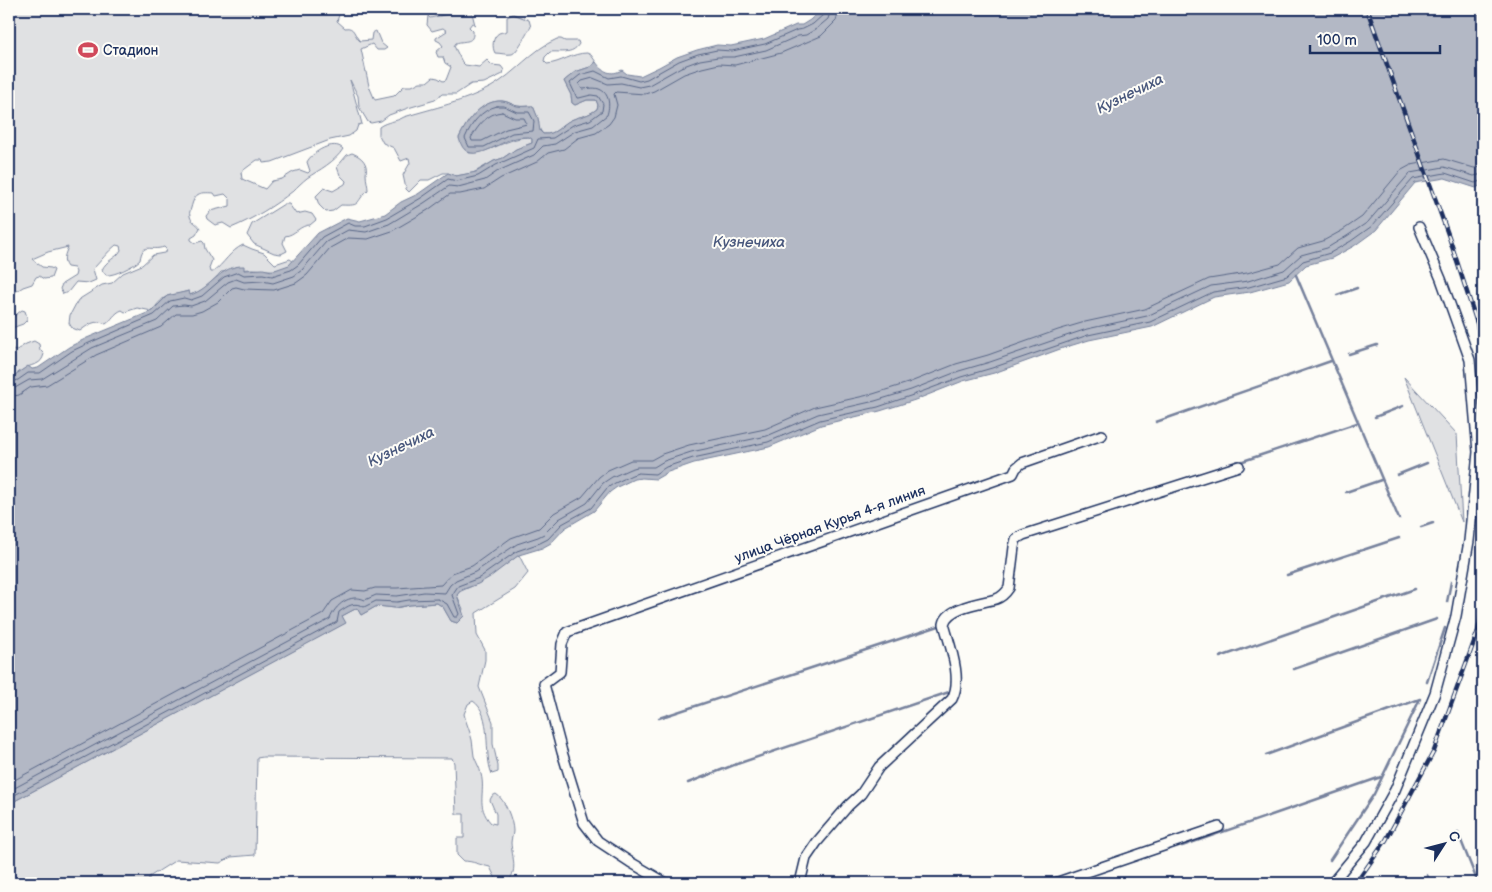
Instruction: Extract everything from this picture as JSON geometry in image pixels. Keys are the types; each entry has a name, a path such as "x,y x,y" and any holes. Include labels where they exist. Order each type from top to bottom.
{"street":[{"path":"1332,883 1366,842 1395,790 1428,711 1440,679 1452,632 1469,541 1478,452 1470,360 1441,279 1419,227"},
{"name":"улица Чёрная Курья 4-я линия","path":"666,883 598,841 584,822 562,752 544,684 560,672 562,644 568,632 1013,474 1022,463 1102,435"},
{"path":"800,883 806,858 817,842 848,806 862,794 879,767 952,698 956,692 957,677 944,624 945,619 953,611 1002,597 1009,588 1016,539 1023,535 1239,466"},
{"path":"1055,883 1219,826"}],"shaded area":[{"path":"9,9 337,9 339,15 337,21 345,28 351,28 360,41 371,40 372,33 376,31 381,43 387,48 377,50 372,44 361,49 369,86 375,100 394,96 404,86 427,82 433,77 443,81 446,80 451,67 445,63 443,57 438,57 436,52 443,46 436,38 447,31 443,28 432,31 427,25 428,16 430,18 471,9 475,25 472,23 469,27 473,31 472,38 468,41 456,43 454,46 462,62 465,65 479,67 487,60 492,65 501,66 504,70 503,74 484,83 471,84 456,94 442,94 435,100 408,108 389,115 381,121 371,123 368,122 359,107 358,96 350,80 362,124 358,125 356,131 349,136 330,140 272,162 263,163 262,160 257,160 241,172 242,179 265,189 272,181 282,179 293,172 300,170 308,173 310,171 307,162 313,154 329,146 339,146 343,149 331,162 307,178 271,207 231,228 223,223 215,225 206,216 210,211 230,206 230,199 225,194 216,196 214,193 201,193 196,196 192,203 191,218 200,228 191,240 195,243 202,241 204,243 205,249 212,260 209,268 210,272 213,272 234,251 243,245 264,253 275,264 290,259 294,262 284,268 274,270 249,269 221,272 199,292 189,295 188,291 165,297 152,311 137,308 125,312 122,310 106,324 95,322 80,331 72,328 69,323 70,315 78,300 102,285 112,283 123,273 142,265 153,255 167,251 164,247 145,249 141,254 140,260 133,265 119,272 106,275 102,270 121,250 120,246 116,245 93,269 96,280 89,283 76,282 68,292 63,294 60,289 62,284 75,276 76,272 74,268 67,267 64,260 68,247 48,252 32,259 42,267 54,270 51,278 36,277 32,284 23,287 9,296"},
{"path":"513,14 529,20 531,27 514,53 495,53 493,46 495,37 499,33 507,31 507,17"},
{"path":"557,39 578,41 579,44 570,51 550,52 544,61 547,64 582,53 591,55 596,62 590,67 575,72 564,81 571,95 572,103 575,105 587,100 596,100 597,109 587,115 571,120 551,133 543,134 538,127 539,122 533,106 517,106 502,101 488,104 476,113 466,125 459,138 469,153 485,151 521,138 529,137 532,139 532,143 516,149 503,158 473,173 456,176 443,173 429,180 421,180 409,192 406,189 403,175 410,163 409,158 401,161 394,148 383,143 379,135 379,127 481,92 500,81 539,49"},
{"path":"352,153 362,159 365,164 368,190 358,203 341,205 333,211 326,212 319,205 316,196 324,188 333,191 345,184 346,181 340,175 337,167 347,155"},
{"path":"284,204 289,204 296,214 305,212 312,214 316,220 310,225 306,225 285,236 283,243 287,251 281,254 254,244 247,235 252,224"},
{"path":"22,310 25,311 27,320 23,324 9,329 9,320"},
{"path":"34,341 39,344 40,350 44,354 43,358 37,364 29,366 9,379 9,345 15,351"},
{"path":"1404,377 1457,434 1462,522"},
{"path":"519,555 528,573 515,589 476,613 477,635 485,650 485,660 479,687 493,722 493,744 498,772 492,774 489,766 485,725 479,707 473,701 468,704 464,714 472,740 474,756 481,774 482,805 486,817 491,823 496,824 496,814 490,800 496,794 505,805 512,822 511,843 514,870 506,883 498,883 490,867 463,861 457,855 457,838 464,838 464,814 456,814 454,763 452,758 263,757 257,758 255,855 231,857 220,863 176,860 149,877 149,883 9,883 9,804 345,623 342,616 357,608 361,615 377,606 395,608 437,603 443,607 451,621 457,623 463,609 457,595 459,592 481,582"}],"water":[{"name":"Кузнечиха","path":"822,9 1483,9 1483,184 1476,188 1445,178 1415,183 1376,230 1354,246 1332,258 1306,265 1289,281 1250,292 1214,297 1152,327 1089,340 1063,348 994,373 963,381 915,400 880,411 821,425 769,447 694,463 668,472 656,479 634,479 610,492 594,511 565,528 551,543 542,548 519,555 490,577 461,590 457,595 464,616 457,623 451,621 443,607 437,603 395,608 377,606 361,615 357,608 342,616 346,623 9,804 9,379 28,366 32,369 38,368 69,347 87,338 152,311 167,296 189,291 190,295 197,292 228,269 244,266 244,270 263,269 272,271 289,265 318,233 347,218 360,221 385,214 448,173 456,176 476,172 516,149 532,143 532,139 529,137 518,137 482,152 468,152 463,147 459,138 466,125 476,113 488,104 502,101 517,106 533,106 538,118 540,131 543,134 552,133 567,122 587,115 597,109 596,100 587,100 575,105 572,103 571,95 564,81 575,72 590,67 596,62 607,72 614,73 622,70 627,74 640,76 677,57 697,50 717,45 731,46 764,39 796,25 802,25"}],"waterway":[{"path":"1296,275 1399,519"},
{"path":"1337,295 1357,288"},
{"path":"1349,354 1377,345"},
{"path":"1156,422 1331,361"},
{"path":"1375,417 1403,406"},
{"path":"1237,463 1357,423"},
{"path":"1397,475 1427,463"},
{"path":"1346,492 1381,480"},
{"path":"1421,527 1433,523"},
{"path":"1287,575 1399,538"},
{"path":"1447,602 1451,582"},
{"path":"1220,657 1415,589"},
{"path":"1294,669 1437,619"},
{"path":"659,718 942,625"},
{"path":"1427,682 1445,628"},
{"path":"688,783 734,765 952,691"},
{"path":"1266,755 1420,699 1374,794 1330,860"},
{"path":"1182,846 1381,777"},
{"path":"1458,833 1478,883"},
{"path":"1427,875 1431,883"}],"railway":[{"path":"1367,9 1449,237 1477,323 1483,355"},
{"path":"1356,883 1386,840 1434,751 1478,631 1483,606"}],"place":[{"name":"Стадион","path":"88,50"}]}
